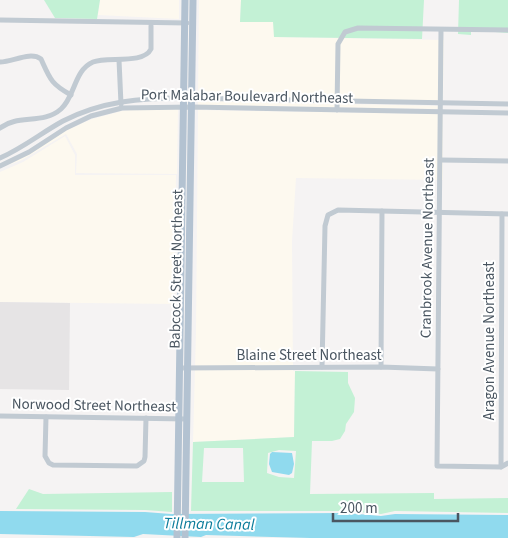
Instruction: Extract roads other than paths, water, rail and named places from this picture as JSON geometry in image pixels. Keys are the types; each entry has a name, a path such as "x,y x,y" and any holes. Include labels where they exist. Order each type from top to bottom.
{"main road":[{"name":"Babcock Street Northeast","path":"177,538 185,0"},
{"name":"Babcock Street Northeast","path":"186,538 193,0"},
{"path":"178,481 186,481"}],"street":[{"path":"0,20 193,23"},
{"path":"0,128 12,121 40,119 51,116 63,108 82,71 90,63 100,60 119,60 143,56 149,53 151,50 151,26"},
{"path":"337,110 338,44 345,32 358,28 508,30"},
{"name":"Cranbrook Avenue Northeast","path":"441,30 442,103 437,466 505,466"},
{"path":"0,62 32,56 38,57 41,59 57,88 71,95"},
{"path":"119,60 122,108"},
{"name":"Port Malabar Boulevard Northeast","path":"0,158 27,145 63,121 89,110 121,101 149,98 508,104"},
{"name":"Port Malabar Boulevard Northeast","path":"0,166 29,152 78,122 122,108 193,107 508,113"},
{"path":"440,160 508,161"},
{"path":"322,367 325,226 328,215 338,210 508,214"},
{"path":"381,367 382,211"},
{"name":"Aragon Avenue Northeast","path":"502,214 501,406 505,466"},
{"name":"Blaine Street Northeast","path":"179,368 381,367 438,370"},
{"path":"501,406 508,406"},
{"name":"Norwood Street Northeast","path":"0,416 187,419"},
{"path":"46,417 46,456 49,463 137,466 144,462 145,457 146,418"}],"water":[{"path":"272,452 292,453 294,464 292,473 289,475 272,472 269,464"},
{"name":"Tillman Canal","path":"0,511 145,512 171,514 346,513 381,516 395,514 508,515 508,538 310,538 206,535 201,537 143,534 134,537 0,534"}]}
